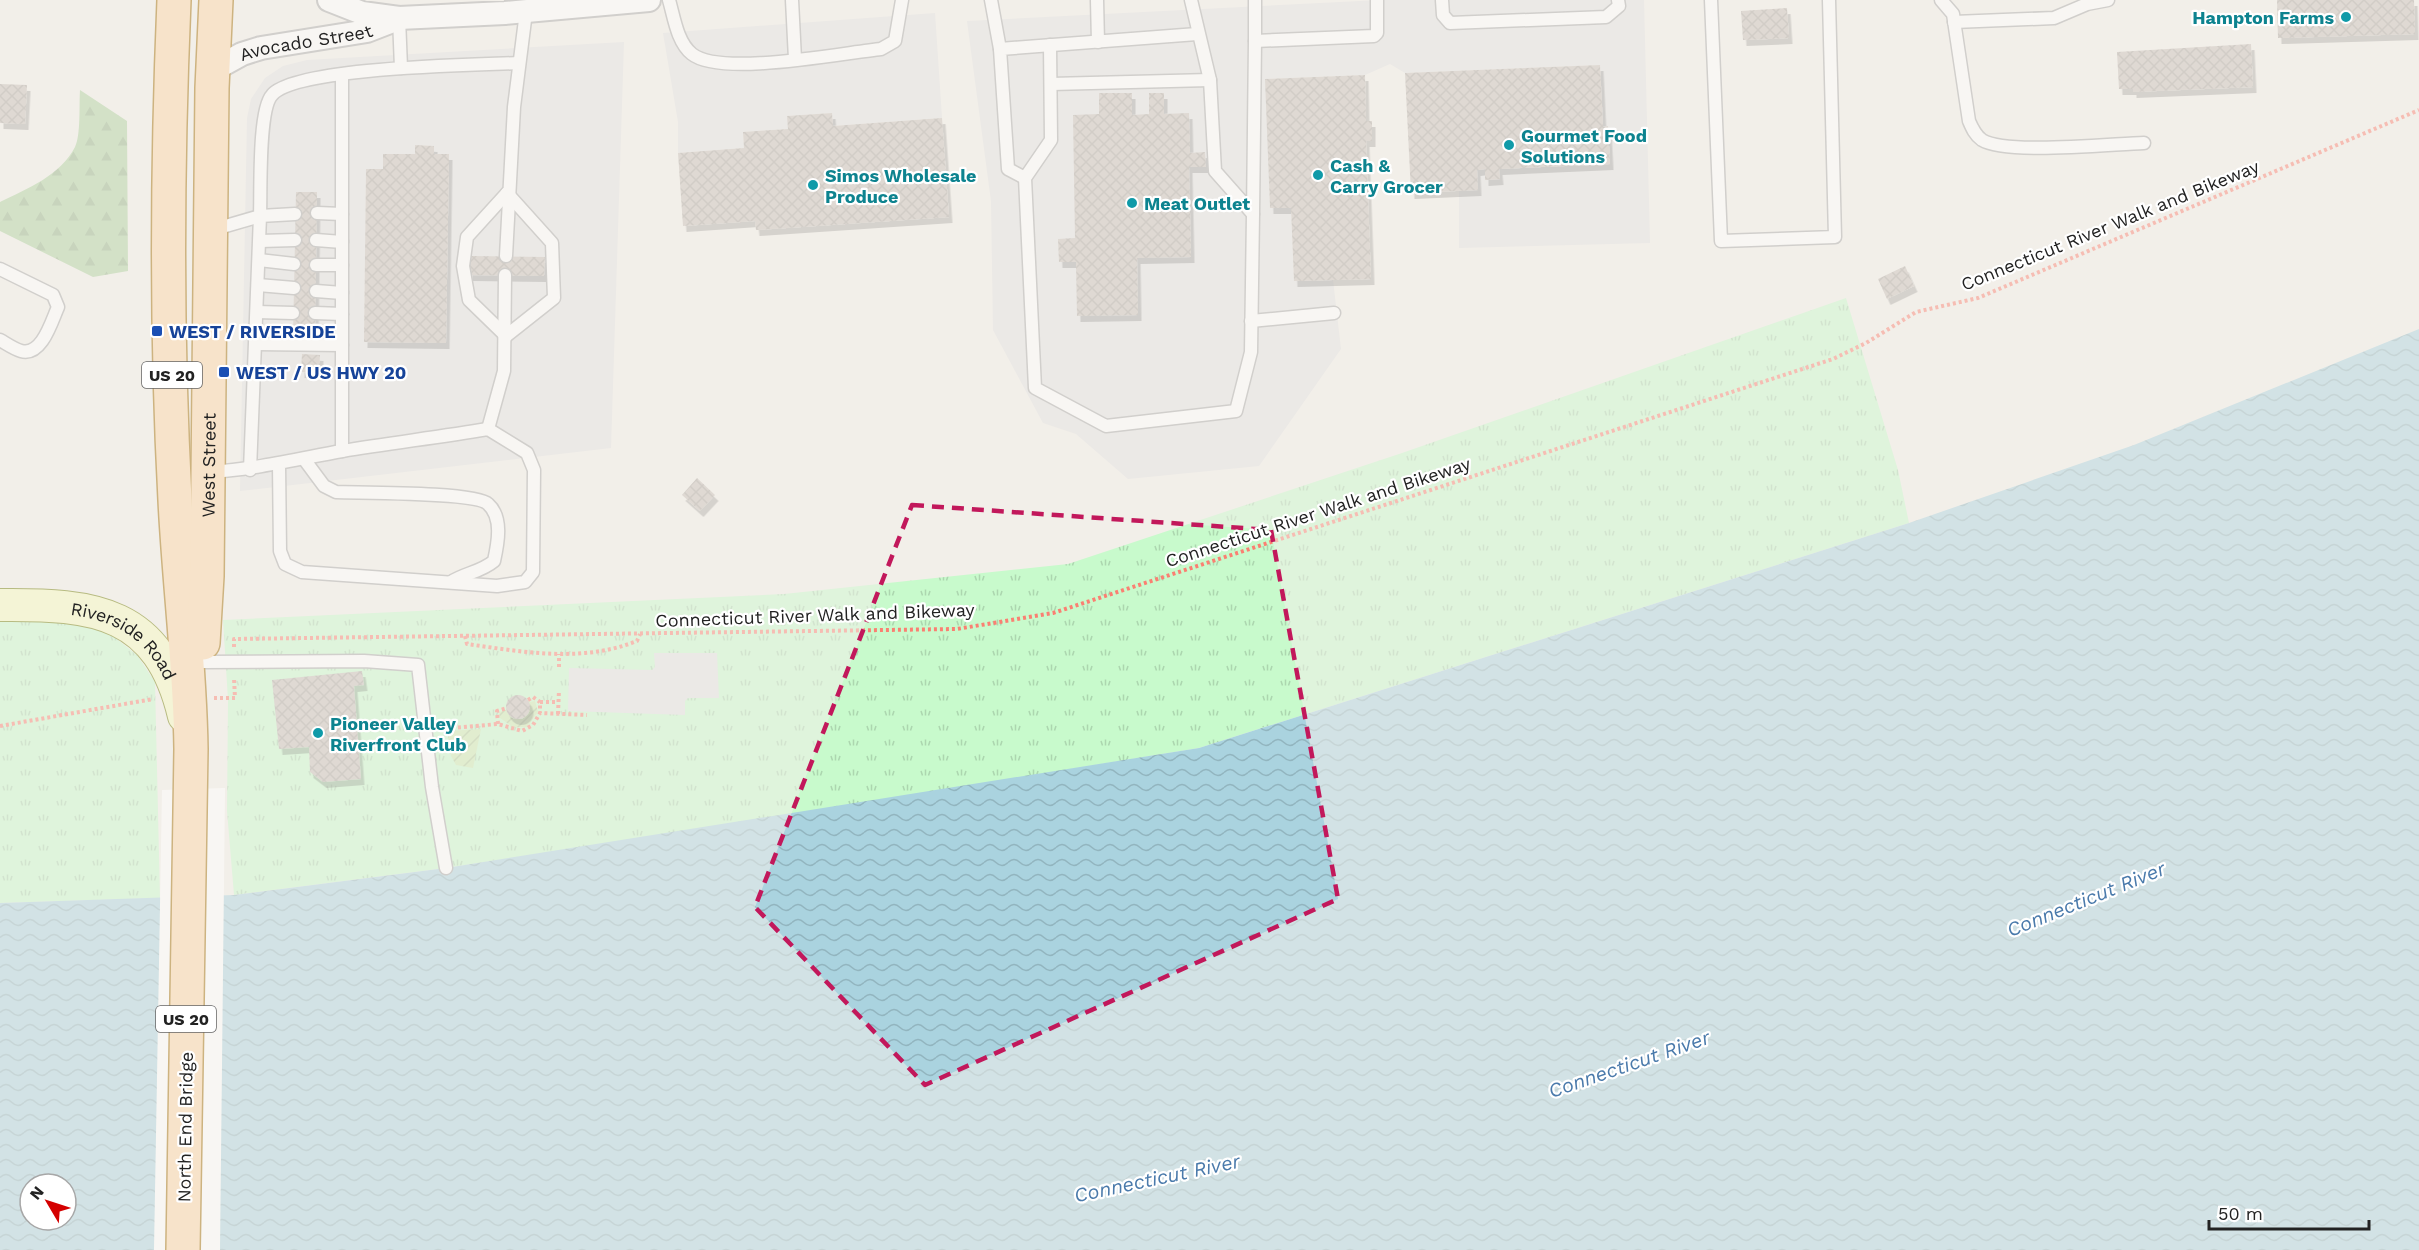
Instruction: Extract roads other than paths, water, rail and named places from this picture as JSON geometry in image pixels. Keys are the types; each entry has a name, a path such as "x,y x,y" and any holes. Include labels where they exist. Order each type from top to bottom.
{"main road":[{"name":"West Street","path":"174,0 170,274 174,473 190,698 190,789"},
{"name":"West Street","path":"191,749 201,662 207,576 213,70 216,0"},
{"path":"174,473 209,472"},
{"name":"North End Bridge","path":"183,1250 190,789"}],"street":[{"name":"Avocado Street","path":"329,0 369,4 399,18"},
{"name":"Avocado Street","path":"213,70 242,54 261,48 367,31 399,18 526,12 606,2 649,0"},
{"name":"Riverside Road","path":"0,605 31,604 94,611 120,621 140,633 163,660 178,690 191,749"}],"lane":[{"path":"669,0 683,44 705,62 744,64 881,49 895,41 902,0"},
{"path":"792,0 795,59"},
{"path":"991,0 1000,49 1008,169 1025,178"},
{"path":"1097,0 1098,42"},
{"path":"1191,0 1197,34 1210,80 1215,171 1253,213"},
{"path":"1050,45 1052,140 1025,178 1035,388 1106,426 1236,411 1251,352 1255,0"},
{"path":"1255,41 1374,36 1377,33 1377,0"},
{"path":"1442,0 1443,15 1450,23 1606,17 1619,6 1618,0"},
{"path":"1711,0 1721,241 1835,237 1829,0"},
{"path":"1941,0 1953,14 1969,121 1972,130 1983,140 2006,147 2144,142"},
{"path":"1954,22 2054,18 2086,4 2108,0"},
{"path":"506,256 507,193 518,63 526,12"},
{"path":"399,18 401,69"},
{"path":"1000,49 1197,34"},
{"path":"250,470 264,113 272,94 284,85 342,75 401,69 518,63"},
{"path":"342,75 342,451"},
{"path":"1051,84 1210,80"},
{"path":"506,336 555,298 552,243 507,193"},
{"path":"506,336 469,300 463,266 467,237 507,193"},
{"path":"317,213 342,214"},
{"path":"212,230 260,216 295,214"},
{"path":"260,241 295,240"},
{"path":"316,240 342,242"},
{"path":"259,260 294,264"},
{"path":"316,265 342,265"},
{"path":"0,269 52,295 58,307 42,341 29,352 22,352 0,340"},
{"path":"488,429 504,371 505,275"},
{"path":"258,285 294,288"},
{"path":"315,291 342,293"},
{"path":"257,312 293,313"},
{"path":"315,313 342,314"},
{"path":"1251,321 1334,313"},
{"path":"256,344 342,345"},
{"path":"209,472 250,470 279,464 304,459 342,451 488,429 527,453 534,470 533,572 525,582 497,586 302,572 285,564 280,551 279,464"},
{"path":"304,459 324,486 336,492 447,496 483,500 490,505 497,514 498,545 494,561 483,570 464,573 451,582"},
{"path":"201,662 364,661 418,664 432,787 446,868"}],"water":[{"name":"Connecticut River","path":"2419,329 2419,1250 0,1250 0,903 234,895 446,868 1199,748 1909,523 2134,445"}],"place":[{"name":"Hampton Farms","path":"2346,17"},
{"name":"Gourmet Food Solutions","path":"1509,145"},
{"name":"Cash & Carry Grocer","path":"1318,175"},
{"name":"Simos Wholesale Produce","path":"813,185"},
{"name":"Meat Outlet","path":"1132,203"},
{"name":"WEST / RIVERSIDE","path":"157,331"},
{"name":"WEST / US HWY 20","path":"224,372"},
{"name":"Pioneer Valley Riverfront Club","path":"318,733"}]}
